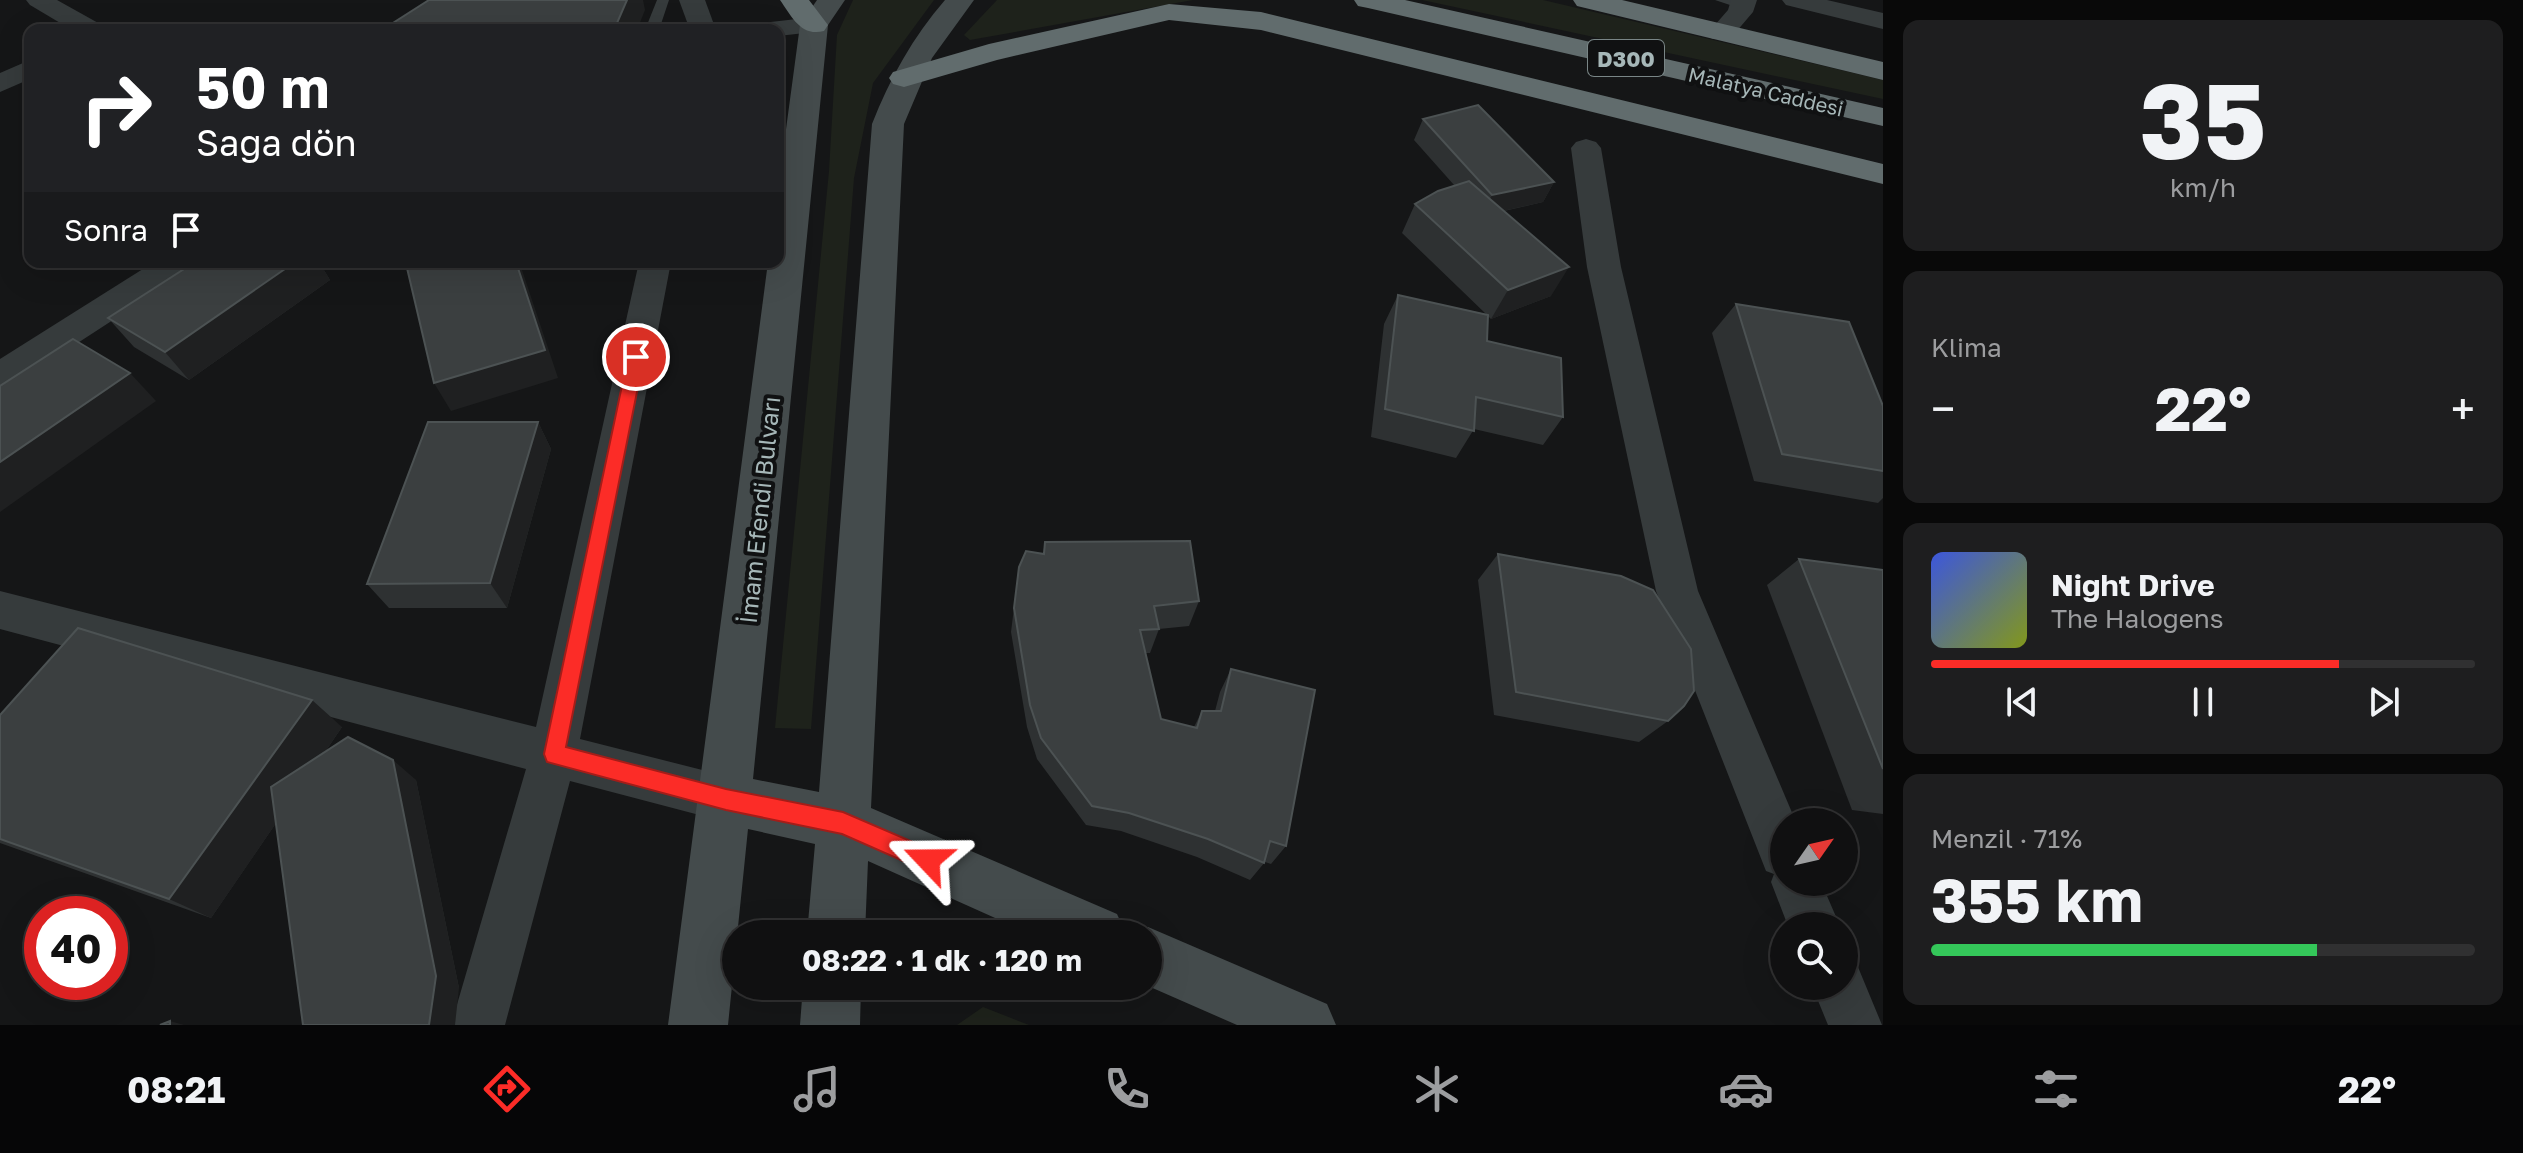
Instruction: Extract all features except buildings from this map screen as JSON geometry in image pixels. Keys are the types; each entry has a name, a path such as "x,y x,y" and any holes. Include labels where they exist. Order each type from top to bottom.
{"highway":[{"path":"1290,0 1883,147"},
{"name":"Malatya Caddesi","path":"1368,0 1883,117"},
{"name":"Malatya Caddesi","path":"1587,0 1883,71"},
{"path":"904,78 1070,33 1169,12 1184,13 1261,21 1883,174"}],"main road":[{"path":"837,920 888,124 904,78 937,26 960,0"},
{"name":"İmam Efendi Bulvarı","path":"698,1025 726,799 813,8"},
{"path":"726,799 843,823 1065,920"},
{"path":"1162,962 1306,1025"},
{"path":"830,1025 831,1000"}],"street":[{"path":"39,0 81,24"},
{"path":"691,0 701,24"},
{"path":"1795,0 1883,21"},
{"path":"1721,33 1736,2"},
{"path":"776,24 813,8"},
{"path":"0,84 24,71"},
{"path":"1586,148 1604,267 1677,591 1770,819"},
{"path":"0,376 169,268"},
{"path":"478,1025 554,754 650,268"},
{"path":"0,610 726,799"},
{"path":"1845,1000 1855,1025"}],"lane":[{"path":"654,24 663,0"}],"shaded area":[{"path":"853,0 934,0 873,83 854,178 811,729 775,728 829,171 837,35"},
{"path":"997,0 1193,0 970,40 964,35"},
{"path":"1422,0 1543,0 1883,80 1883,99"},
{"path":"983,1007 1029,1025 957,1025"}],"route":[{"path":"636,357 554,754 726,799 843,823 928,860"}]}
